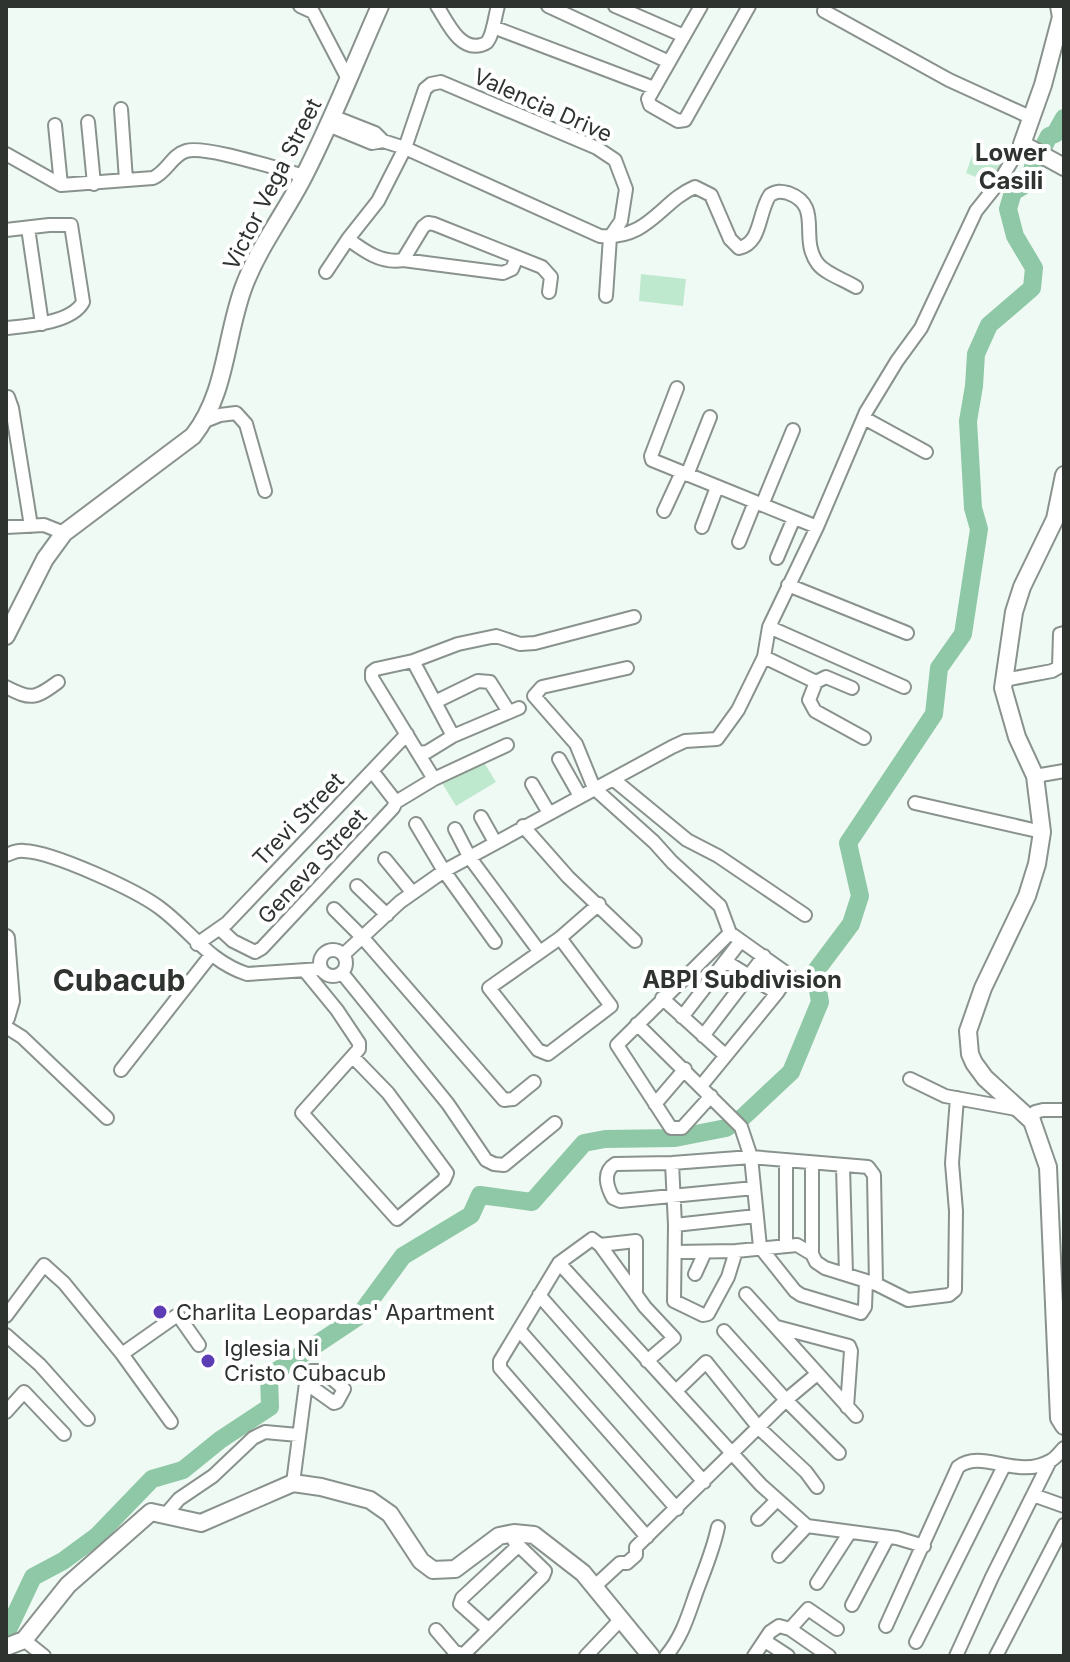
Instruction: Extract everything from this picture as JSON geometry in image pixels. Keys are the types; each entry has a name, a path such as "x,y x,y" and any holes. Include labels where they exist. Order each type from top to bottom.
{"street":[{"path":"300,6 313,12 348,79"},
{"name":"Victor Vega Street","path":"6,636 45,559 64,533 182,445 205,421 216,396 243,288 257,256 305,176 380,6"},
{"path":"437,6 459,39 468,46 486,43 498,6"},
{"path":"548,6 669,62"},
{"path":"615,6 684,36"},
{"path":"701,6 648,99 650,105 678,121 685,120 749,6"},
{"path":"343,955 412,892 444,871 685,741 717,739 738,710 764,657 769,627 864,418 897,361 921,328 976,211 1026,148 1030,117 1047,71 1061,17 1059,6"},
{"path":"824,11 949,80 1030,117"},
{"path":"493,27 654,88"},
{"name":"Valencia Drive","path":"326,272 378,201 405,148 425,89 441,82 583,141 615,160 626,189 621,221 610,237 606,296"},
{"path":"121,109 126,180"},
{"path":"330,120 375,133 383,141 405,148 590,232 610,237 649,224 695,187 711,195 730,239 739,248 745,247 754,239 766,201 774,192 781,191 805,203 809,214 807,240 819,266 856,287"},
{"path":"88,122 94,184"},
{"path":"55,125 61,185"},
{"path":"1026,148 1060,165"},
{"path":"6,154 61,185 153,178 162,174 176,156 198,149 305,176"},
{"path":"403,260 428,223 542,267 551,277 549,292"},
{"path":"6,230 68,224 73,229 83,302 77,311 42,324 6,328"},
{"path":"28,228 42,324"},
{"path":"348,239 367,253 392,262 403,260 503,273 512,269 517,257"},
{"path":"677,388 651,456 655,462 817,527"},
{"path":"8,397 31,526"},
{"path":"205,421 236,413 246,424 265,491"},
{"path":"664,511 710,417"},
{"path":"864,418 926,452"},
{"path":"739,542 793,430"},
{"path":"1064,475 1055,519 1022,587 1014,612 1003,688 1009,714 1035,776 1042,832 1037,864 1027,896 983,988 968,1031 974,1063 1016,1109 1032,1121 1048,1167 1059,1418 1064,1426"},
{"path":"702,527 717,487"},
{"path":"777,558 794,518"},
{"path":"6,527 44,525 64,533"},
{"path":"788,585 907,633"},
{"path":"434,779 372,678 372,672 458,644 496,636 520,644 535,643 634,617"},
{"path":"769,627 904,687"},
{"path":"1004,680 1059,667 1060,634 1064,633"},
{"path":"764,657 816,682"},
{"path":"413,661 453,736"},
{"path":"627,668 542,687 534,696 576,744 594,788 720,906 735,938 789,975 701,1086"},
{"path":"852,688 826,677 816,682 809,700 815,711 864,738"},
{"path":"419,753 514,710 485,680 435,702"},
{"path":"6,687 24,697 39,696 58,682"},
{"name":"Trevi Street","path":"121,1070 204,950 211,932 219,930 407,734"},
{"path":"396,802 434,779 507,745"},
{"path":"559,759 580,796"},
{"name":"Geneva Street","path":"219,930 247,950 255,952 262,948 396,802 372,771"},
{"path":"1035,776 1064,771"},
{"path":"613,779 687,840 718,856 805,915"},
{"path":"532,784 549,813"},
{"path":"915,803 1042,832"},
{"path":"481,817 495,842"},
{"path":"416,824 444,871 495,942"},
{"path":"523,826 568,877 635,941"},
{"path":"455,829 470,858 539,951"},
{"path":"6,855 20,850 38,853 122,888 159,908 204,950 247,974 321,969"},
{"path":"385,859 412,892"},
{"path":"357,886 387,915"},
{"path":"560,938 611,1006 548,1054 538,1050 489,988 560,938 599,904"},
{"path":"334,909 504,1100 513,1099 534,1082"},
{"path":"6,938 11,1001 6,1018"},
{"path":"682,1017 725,961 735,938"},
{"path":"711,1096 684,1126 671,1128 617,1045 662,998 735,938"},
{"path":"337,951 343,955 346,961 342,973 327,975 321,969 323,954 337,951"},
{"path":"703,1036 764,956"},
{"path":"725,961 777,993"},
{"path":"305,971 337,1010 359,1043 359,1049 302,1113 397,1219 444,1180 447,1173 388,1093 354,1058"},
{"path":"342,973 448,1104 486,1160 504,1165 555,1123"},
{"path":"662,998 725,1055"},
{"path":"637,1024 736,1123 751,1157 760,1247 801,1295 861,1313 871,1282 874,1175 868,1167 751,1157 615,1164 609,1167 607,1173 607,1187 613,1198 620,1201 754,1188"},
{"path":"6,1027 22,1037 107,1118"},
{"path":"655,1104 685,1069"},
{"path":"910,1079 945,1096 1016,1109"},
{"path":"812,1163 812,1254 816,1262 825,1268 871,1282 908,1300 949,1295 955,1290 956,1211 952,1163 957,1098"},
{"path":"1032,1121 1035,1112 1064,1110"},
{"path":"786,1160 786,1245"},
{"path":"672,1163 674,1301 703,1315 710,1312 728,1277 736,1251"},
{"path":"843,1166 846,1274"},
{"path":"675,1225 756,1216"},
{"path":"647,1361 674,1338 636,1295 595,1239 589,1240 559,1263 500,1361 500,1368 647,1537"},
{"path":"600,1245 636,1241 636,1295"},
{"path":"675,1252 736,1251 797,1245 812,1254"},
{"path":"695,1274 705,1252"},
{"path":"559,1263 732,1454 807,1526 888,1537 924,1546"},
{"path":"6,1316 44,1265 64,1283 122,1354 171,1422"},
{"path":"746,1294 852,1411 849,1346 777,1327"},
{"path":"539,1295 704,1482"},
{"path":"122,1354 176,1316 199,1345"},
{"path":"520,1331 677,1509"},
{"path":"724,1331 839,1453"},
{"path":"6,1335 40,1365 88,1419"},
{"path":"676,1391 706,1362 759,1428 806,1472 817,1487"},
{"path":"594,1587 620,1563 627,1563 636,1555 636,1547 786,1400 817,1374"},
{"path":"293,1483 306,1383"},
{"path":"6,1412 24,1392 64,1434"},
{"path":"167,1513 179,1499 213,1476 253,1438 265,1432 298,1435"},
{"path":"956,1656 1050,1461 1064,1448"},
{"path":"886,1626 958,1467 976,1458 1014,1468 1050,1461"},
{"path":"916,1642 1004,1466"},
{"path":"7,1647 24,1640 68,1585 151,1512 167,1513 201,1523 293,1483 370,1500 390,1514 421,1561 433,1570 455,1569 499,1536 516,1540 534,1535 583,1573 651,1656"},
{"path":"1033,1495 1064,1506"},
{"path":"758,1519 777,1500"},
{"path":"996,1656 1064,1525"},
{"path":"779,1556 807,1526"},
{"path":"666,1656 679,1639 713,1552 718,1527"},
{"path":"817,1583 850,1532"},
{"path":"852,1605 888,1537"},
{"path":"488,1629 460,1604 462,1598 516,1540"},
{"path":"436,1630 454,1651 463,1655 543,1576 545,1571 516,1540"},
{"path":"790,1629 808,1609 837,1629"},
{"path":"586,1656 622,1618"},
{"path":"754,1656 779,1626 790,1629 829,1656"},
{"path":"24,1640 41,1655"},
{"path":"765,1641 788,1656"}],"green space":[{"path":"973,153 1009,166 1001,187 966,173"},
{"path":"641,274 686,279 683,306 639,301"},
{"path":"482,759 496,782 456,806 442,783"}],"waterway":[{"path":"6,1634 33,1577 63,1561 97,1536 152,1479 183,1470 220,1440 270,1407 269,1376 359,1316 403,1256 471,1215 480,1195 532,1202 584,1143 605,1139 675,1138 726,1128 743,1117 791,1072 820,1002 815,972 851,924 860,896 848,843 934,714 939,668 963,634 979,529 973,508 968,421 976,354 989,325 1032,288 1034,268 1015,236 1008,209 1013,192 1029,182 1049,136 1055,134 1064,118"}],"place":[{"name":"Charlita Leopardas' Apartment","path":"160,1312"},
{"name":"Iglesia Ni Cristo Cubacub","path":"208,1361"}],"district":[{"name":"Lower Casili","path":"1011,167"},
{"name":"ABPI Subdivision","path":"742,980"},
{"name":"Cubacub","path":"119,981"}]}
